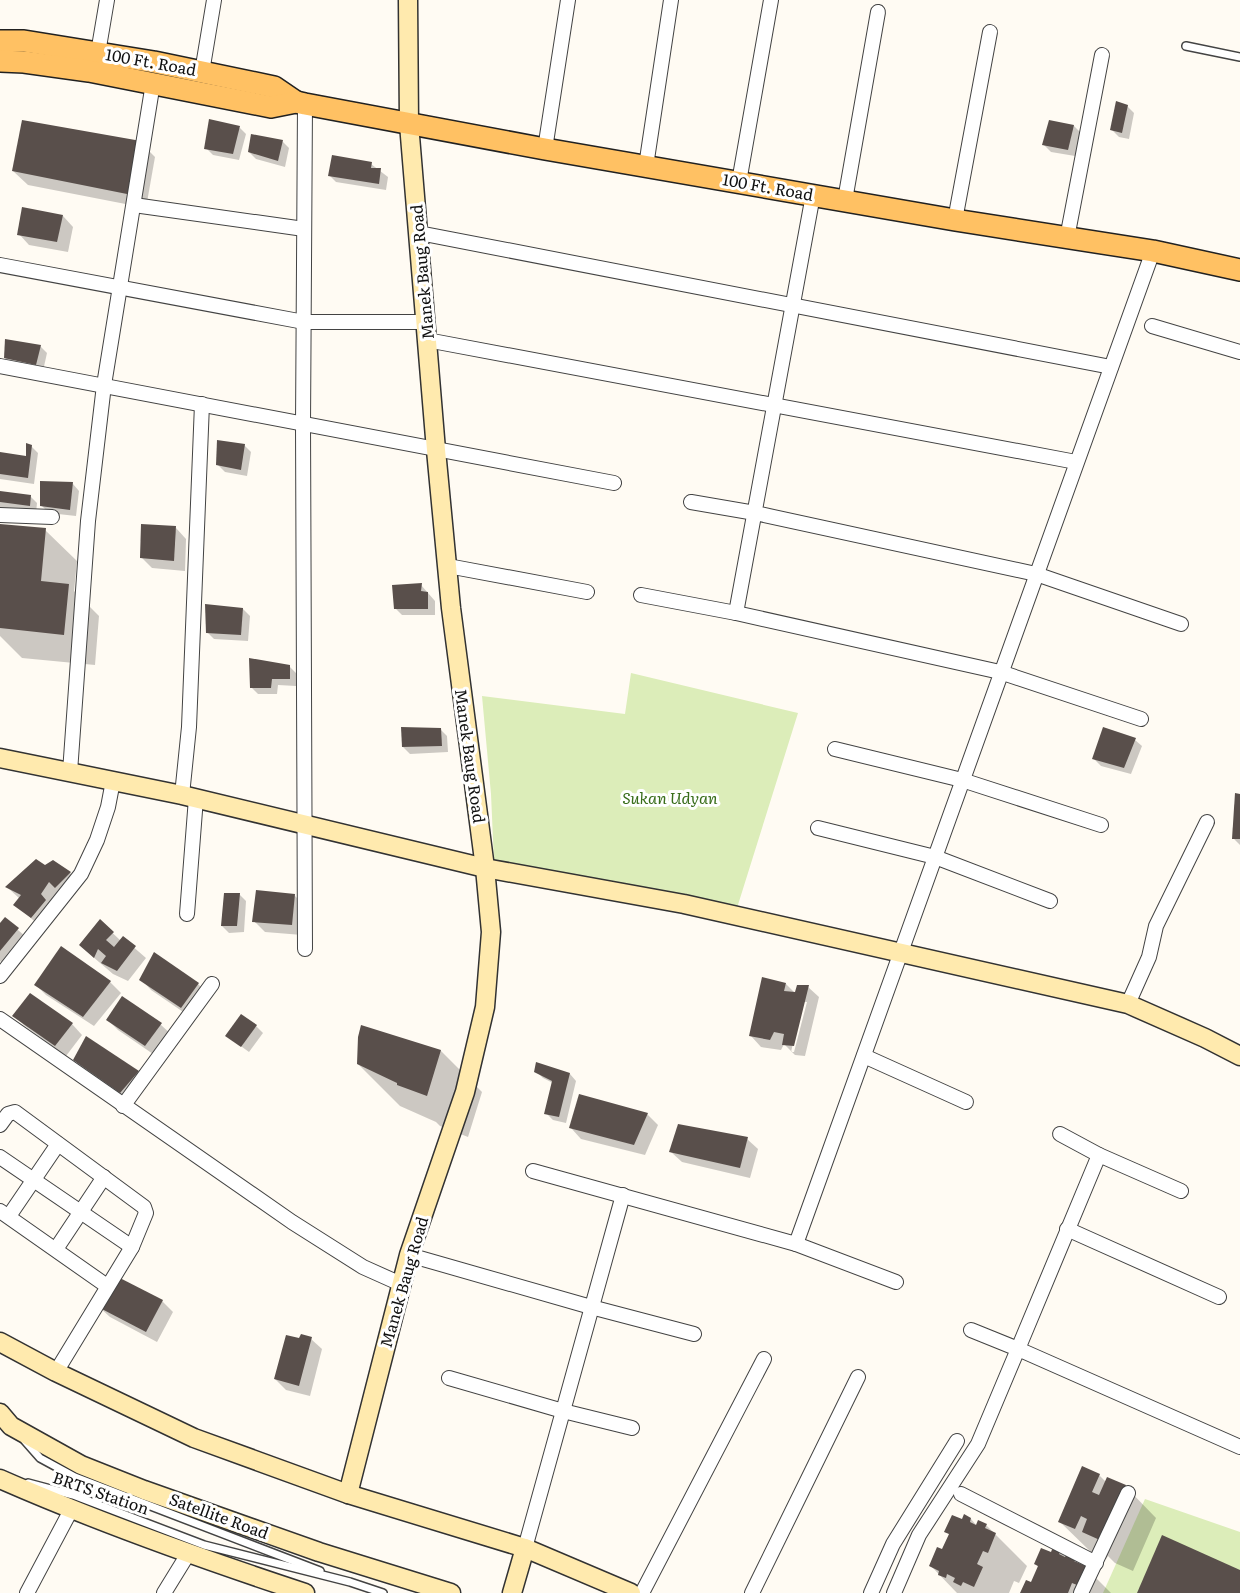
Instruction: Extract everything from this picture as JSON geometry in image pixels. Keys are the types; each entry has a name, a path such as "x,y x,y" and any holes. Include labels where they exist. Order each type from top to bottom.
{"main road":[{"name":"100 Ft. Road","path":"0,41 24,41 202,72 274,87 300,103"},
{"name":"100 Ft. Road","path":"0,61 24,62 153,83 271,107 300,103 545,149 955,220 1153,251 1240,270"}],"street":[{"path":"98,53 107,0"},
{"path":"202,72 214,0"},
{"name":"Manek Baug Road","path":"348,1494 408,1255 465,1092 486,1007 491,932 485,868 451,608 436,450 409,124 408,0"},
{"path":"545,149 568,0"},
{"path":"646,166 671,0"},
{"path":"739,182 771,0"},
{"path":"845,200 878,12"},
{"path":"955,220 990,32"},
{"path":"1067,238 1102,55"},
{"path":"70,772 88,521 104,385 153,83"},
{"path":"300,103 304,229 305,949"},
{"path":"736,613 813,195"},
{"path":"134,205 304,229"},
{"path":"419,233 1111,367"},
{"path":"796,1245 1153,251"},
{"path":"0,265 304,322 426,322"},
{"path":"1152,326 1240,352"},
{"path":"427,340 1076,462"},
{"path":"0,366 614,483"},
{"path":"187,914 189,727 202,404"},
{"path":"691,502 755,513 1036,574 1181,624"},
{"path":"0,514 52,517"},
{"path":"448,566 587,592"},
{"path":"641,595 736,613 1000,672 1141,719"},
{"path":"835,749 962,780 1101,825"},
{"path":"0,758 189,796 485,868 684,904 1128,1004 1240,1056"},
{"path":"0,976 81,874 97,840 108,807 113,781"},
{"path":"1128,1004 1149,957 1156,926 1207,822"},
{"path":"818,828 935,857 1050,901"},
{"path":"123,1106 212,984"},
{"path":"0,1019 292,1222 363,1267 401,1284"},
{"path":"864,1056 966,1102"},
{"path":"0,1125 8,1114 15,1112 144,1207 146,1213 132,1247 56,1372"},
{"path":"1060,1134 1100,1155 1180,1191"},
{"path":"58,1144 33,1180 4,1214 107,1286"},
{"path":"894,1593 919,1535 978,1444 1100,1155"},
{"path":"0,1157 132,1247"},
{"path":"533,1171 796,1245 896,1282"},
{"path":"56,1249 104,1177"},
{"path":"512,1593 623,1195"},
{"path":"1067,1229 1219,1297"},
{"path":"408,1255 591,1308 694,1334"},
{"path":"971,1330 1240,1447"},
{"path":"0,1342 56,1372 194,1438 348,1494 525,1548 631,1593"},
{"path":"642,1593 764,1359"},
{"path":"752,1593 858,1377"},
{"path":"449,1378 632,1428"},
{"name":"Satellite Road","path":"6,1420 81,1465 144,1490 319,1552 451,1593"},
{"path":"872,1593 893,1544 957,1441"},
{"path":"0,1479 71,1510 188,1554 305,1593"},
{"path":"1082,1593 1128,1492"},
{"path":"961,1494 1096,1563"},
{"path":"27,1593 71,1510"},
{"path":"164,1593 188,1554"}],"lane":[{"path":"1186,45 1240,57"},
{"name":"BRTS Station","path":"6,1420 40,1458 75,1477 350,1582"},
{"name":"BRTS Station","path":"0,1474 73,1495 204,1545 350,1582"},
{"path":"350,1582 383,1593"}],"green space":[{"name":"Sukan Udyan","path":"631,673 798,713 737,908 494,862 491,794 482,696 625,714"},
{"path":"1145,1499 1240,1532 1240,1593 1103,1593"}],"building":[{"path":"1116,101 1128,105 1122,133 1110,130"},
{"path":"209,119 240,126 233,154 204,149"},
{"path":"22,120 141,141 132,195 12,171"},
{"path":"1049,120 1074,125 1068,150 1042,145"},
{"path":"251,134 283,140 278,161 248,152"},
{"path":"332,155 372,162 371,168 381,168 379,184 328,176"},
{"path":"22,207 63,215 57,242 17,235"},
{"path":"5,339 41,345 36,365 4,358"},
{"path":"217,440 245,444 241,470 216,465"},
{"path":"26,443 32,445 28,478 0,474 0,452 26,456"},
{"path":"40,481 73,482 70,510 40,506"},
{"path":"0,491 31,495 30,506 0,502"},
{"path":"0,524 46,528 41,581 69,584 64,635 0,628"},
{"path":"141,524 176,526 174,561 140,558"},
{"path":"422,583 421,591 428,592 428,609 394,609 392,585"},
{"path":"205,604 243,608 241,635 206,633"},
{"path":"249,658 290,665 290,679 272,679 271,688 250,688"},
{"path":"401,727 441,728 442,746 402,747"},
{"path":"1103,727 1136,738 1124,768 1092,759"},
{"path":"1235,793 1240,794 1240,839 1232,839"},
{"path":"36,859 45,865 53,860 71,872 55,888 49,882 41,894 46,900 31,918 13,905 21,895 5,887"},
{"path":"256,890 295,894 292,925 252,922"},
{"path":"224,893 240,893 237,926 221,926"},
{"path":"5,917 19,928 0,951 0,923"},
{"path":"100,919 114,932 106,940 114,947 123,936 136,946 117,971 101,963 106,956 98,949 94,958 79,945"},
{"path":"61,946 111,981 83,1017 34,985"},
{"path":"154,952 199,983 181,1008 139,980"},
{"path":"762,977 786,983 784,991 795,992 797,985 809,985 794,1046 782,1045 784,1034 774,1032 770,1040 749,1036"},
{"path":"30,993 73,1023 55,1046 12,1016"},
{"path":"122,996 162,1023 145,1046 106,1020"},
{"path":"241,1014 257,1025 241,1047 225,1036"},
{"path":"361,1025 441,1050 427,1096 397,1085 357,1064"},
{"path":"86,1036 139,1071 120,1093 73,1060"},
{"path":"536,1062 570,1073 559,1117 544,1114 552,1081 534,1072"},
{"path":"579,1094 648,1113 634,1145 569,1128"},
{"path":"678,1124 748,1137 740,1168 669,1152"},
{"path":"114,1275 163,1300 146,1332 98,1307"},
{"path":"301,1334 312,1337 299,1386 274,1379 286,1335 299,1338"},
{"path":"1082,1466 1100,1474 1092,1492 1099,1495 1107,1477 1126,1485 1102,1541 1082,1532 1087,1519 1081,1516 1075,1529 1058,1522"},
{"path":"964,1514 971,1518 970,1522 976,1525 978,1520 987,1524 985,1528 996,1533 988,1553 983,1551 977,1564 983,1567 974,1587 963,1582 961,1586 953,1582 955,1578 947,1574 946,1578 938,1575 939,1571 929,1566 937,1547 942,1549 949,1534 944,1532 952,1515 962,1519"},
{"path":"1162,1535 1240,1570 1240,1593 1137,1593"},
{"path":"1053,1547 1061,1550 1059,1554 1065,1557 1067,1553 1076,1556 1074,1561 1086,1566 1077,1585 1072,1583 1068,1593 1020,1593 1026,1580 1031,1582 1038,1566 1034,1564 1041,1548 1051,1552"}]}
